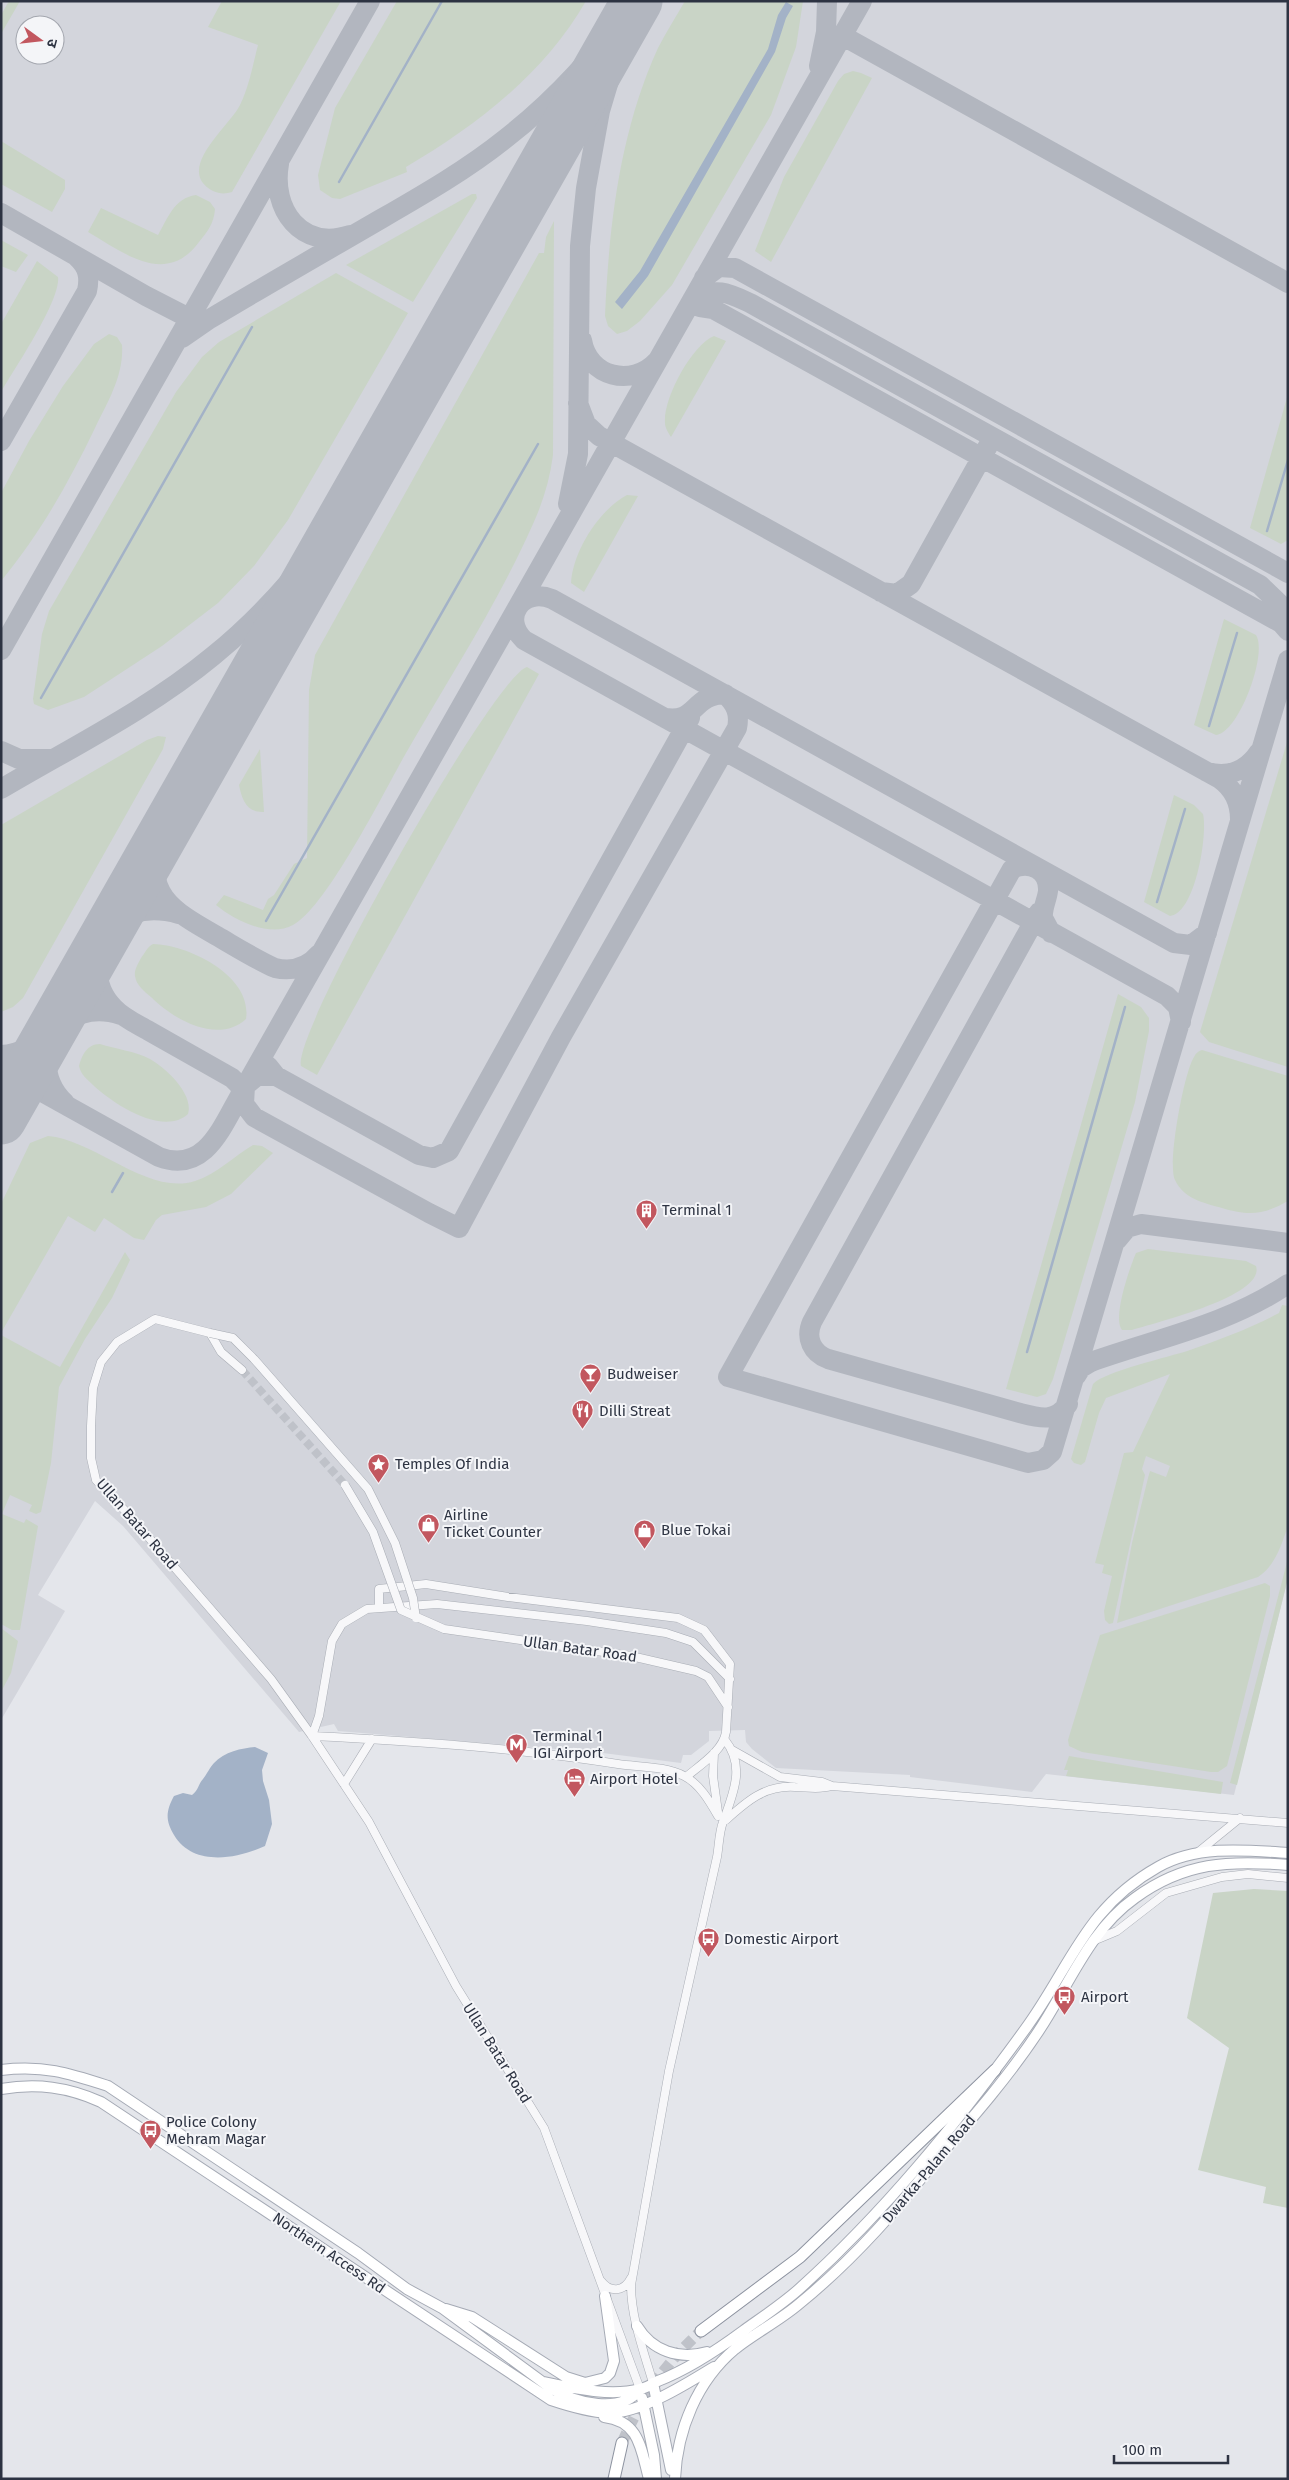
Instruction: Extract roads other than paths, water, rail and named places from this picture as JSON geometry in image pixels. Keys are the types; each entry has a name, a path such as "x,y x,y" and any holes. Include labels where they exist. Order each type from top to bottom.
{"highway":[{"path":"701,2331 800,2257 995,2070"},
{"path":"614,2479 622,2444"}],"main road":[{"path":"995,2070 1028,2026 1084,1933 1104,1909 1127,1888 1160,1866 1211,1851 1247,1850 1288,1853"},
{"name":"Dwarka-Palam Road","path":"723,2360 799,2304 876,2231 976,2113 1036,2036 1093,1941 1111,1918 1134,1898 1189,1869 1245,1862 1288,1865"},
{"name":"Northern Access Rd","path":"1,2070 25,2067 63,2071 108,2086 126,2100 358,2253 407,2289 442,2308 543,2382 567,2397 607,2404 628,2402 640,2389 685,2369 718,2349 795,2292 870,2221 968,2106 995,2070"},
{"name":"Northern Access Rd","path":"1,2089 20,2086 54,2086 78,2092 101,2102 551,2400 607,2413 628,2410 658,2399 723,2360"},
{"path":"118,2113 126,2100"},
{"path":"442,2308 472,2317 566,2377 585,2383 604,2378 610,2373 614,2361 605,2296"},
{"path":"637,2326 653,2344 676,2354 698,2355 718,2349"},
{"path":"674,2479 677,2450 686,2420 707,2379 723,2360"},
{"path":"653,2383 674,2479"},
{"path":"640,2389 656,2479"},
{"path":"551,2400 580,2413 617,2419 629,2426 638,2439 649,2479"}],"street":[{"name":"Ullan Batar Road","path":"416,1618 413,1598 395,1544 368,1490 254,1358 233,1338 210,1334 155,1319 118,1342 101,1362 93,1388 91,1458 96,1480 271,1679 312,1736 369,1822 456,1986 544,2128 640,2389"},
{"path":"210,1334 221,1352 242,1370"},
{"name":"Ullan Batar Road","path":"345,1485 373,1532 401,1610 444,1629 631,1656 696,1670 708,1677 728,1707"},
{"path":"379,1608 379,1589 426,1584 508,1598 678,1618 704,1630 730,1664 725,1740 714,1753 686,1776"},
{"path":"720,1819 705,1794 686,1776 666,1771 592,1760 372,1739 312,1736 319,1716 332,1640 342,1624 358,1612 379,1608 437,1604 587,1621 666,1634 693,1642 730,1679"},
{"path":"344,1784 372,1739"},
{"path":"720,1819 728,1811 736,1782 737,1769 732,1750 725,1740"},
{"path":"732,1750 780,1777 822,1782 832,1786"},
{"path":"653,2383 631,2298 634,2269 669,2071 717,1857 720,1819 713,1776 714,1753"},
{"path":"720,1819 752,1797 768,1789 781,1786 821,1788 832,1786 1288,1823"},
{"path":"1194,1855 1240,1818"},
{"path":"1093,1941 1117,1930 1166,1893 1230,1876 1248,1874 1288,1878"},
{"path":"599,2278 609,2288 621,2289 628,2283 634,2269"}],"water":[{"path":"786,2 793,6 786,18 775,52 648,276 622,309 615,302 640,271 768,49 778,15"},
{"path":"255,1747 268,1753 262,1770 272,1824 265,1846 254,1851 229,1857 204,1856 192,1852 182,1845 169,1825 168,1811 174,1796 183,1793 192,1795 218,1759 228,1753"}],"waterway":[{"path":"339,182 442,1"},
{"path":"41,698 252,327"},
{"path":"266,921 538,444"},
{"path":"1267,531 1288,460"},
{"path":"1209,726 1237,633"},
{"path":"1157,902 1185,809"},
{"path":"1027,1352 1125,1007"},
{"path":"112,1192 123,1173"}],"tunnel":[{"path":"242,1370 345,1485"},
{"path":"622,2443 655,2382 676,2356 701,2331"}],"place":[{"name":"Terminal 1","path":"646,1229"},
{"name":"Budweiser","path":"591,1393"},
{"name":"Dilli Streat","path":"583,1430"},
{"name":"Temples Of India","path":"379,1483"},
{"name":"Airline Ticket Counter","path":"428,1543"},
{"name":"Blue Tokai","path":"645,1549"},
{"name":"Terminal 1 IGI Airport","path":"517,1764"},
{"name":"Airport Hotel","path":"574,1798"},
{"name":"Domestic Airport","path":"708,1958"},
{"name":"Airport","path":"1065,2016"},
{"name":"Police Colony Mehram Magar","path":"150,2150"}]}
